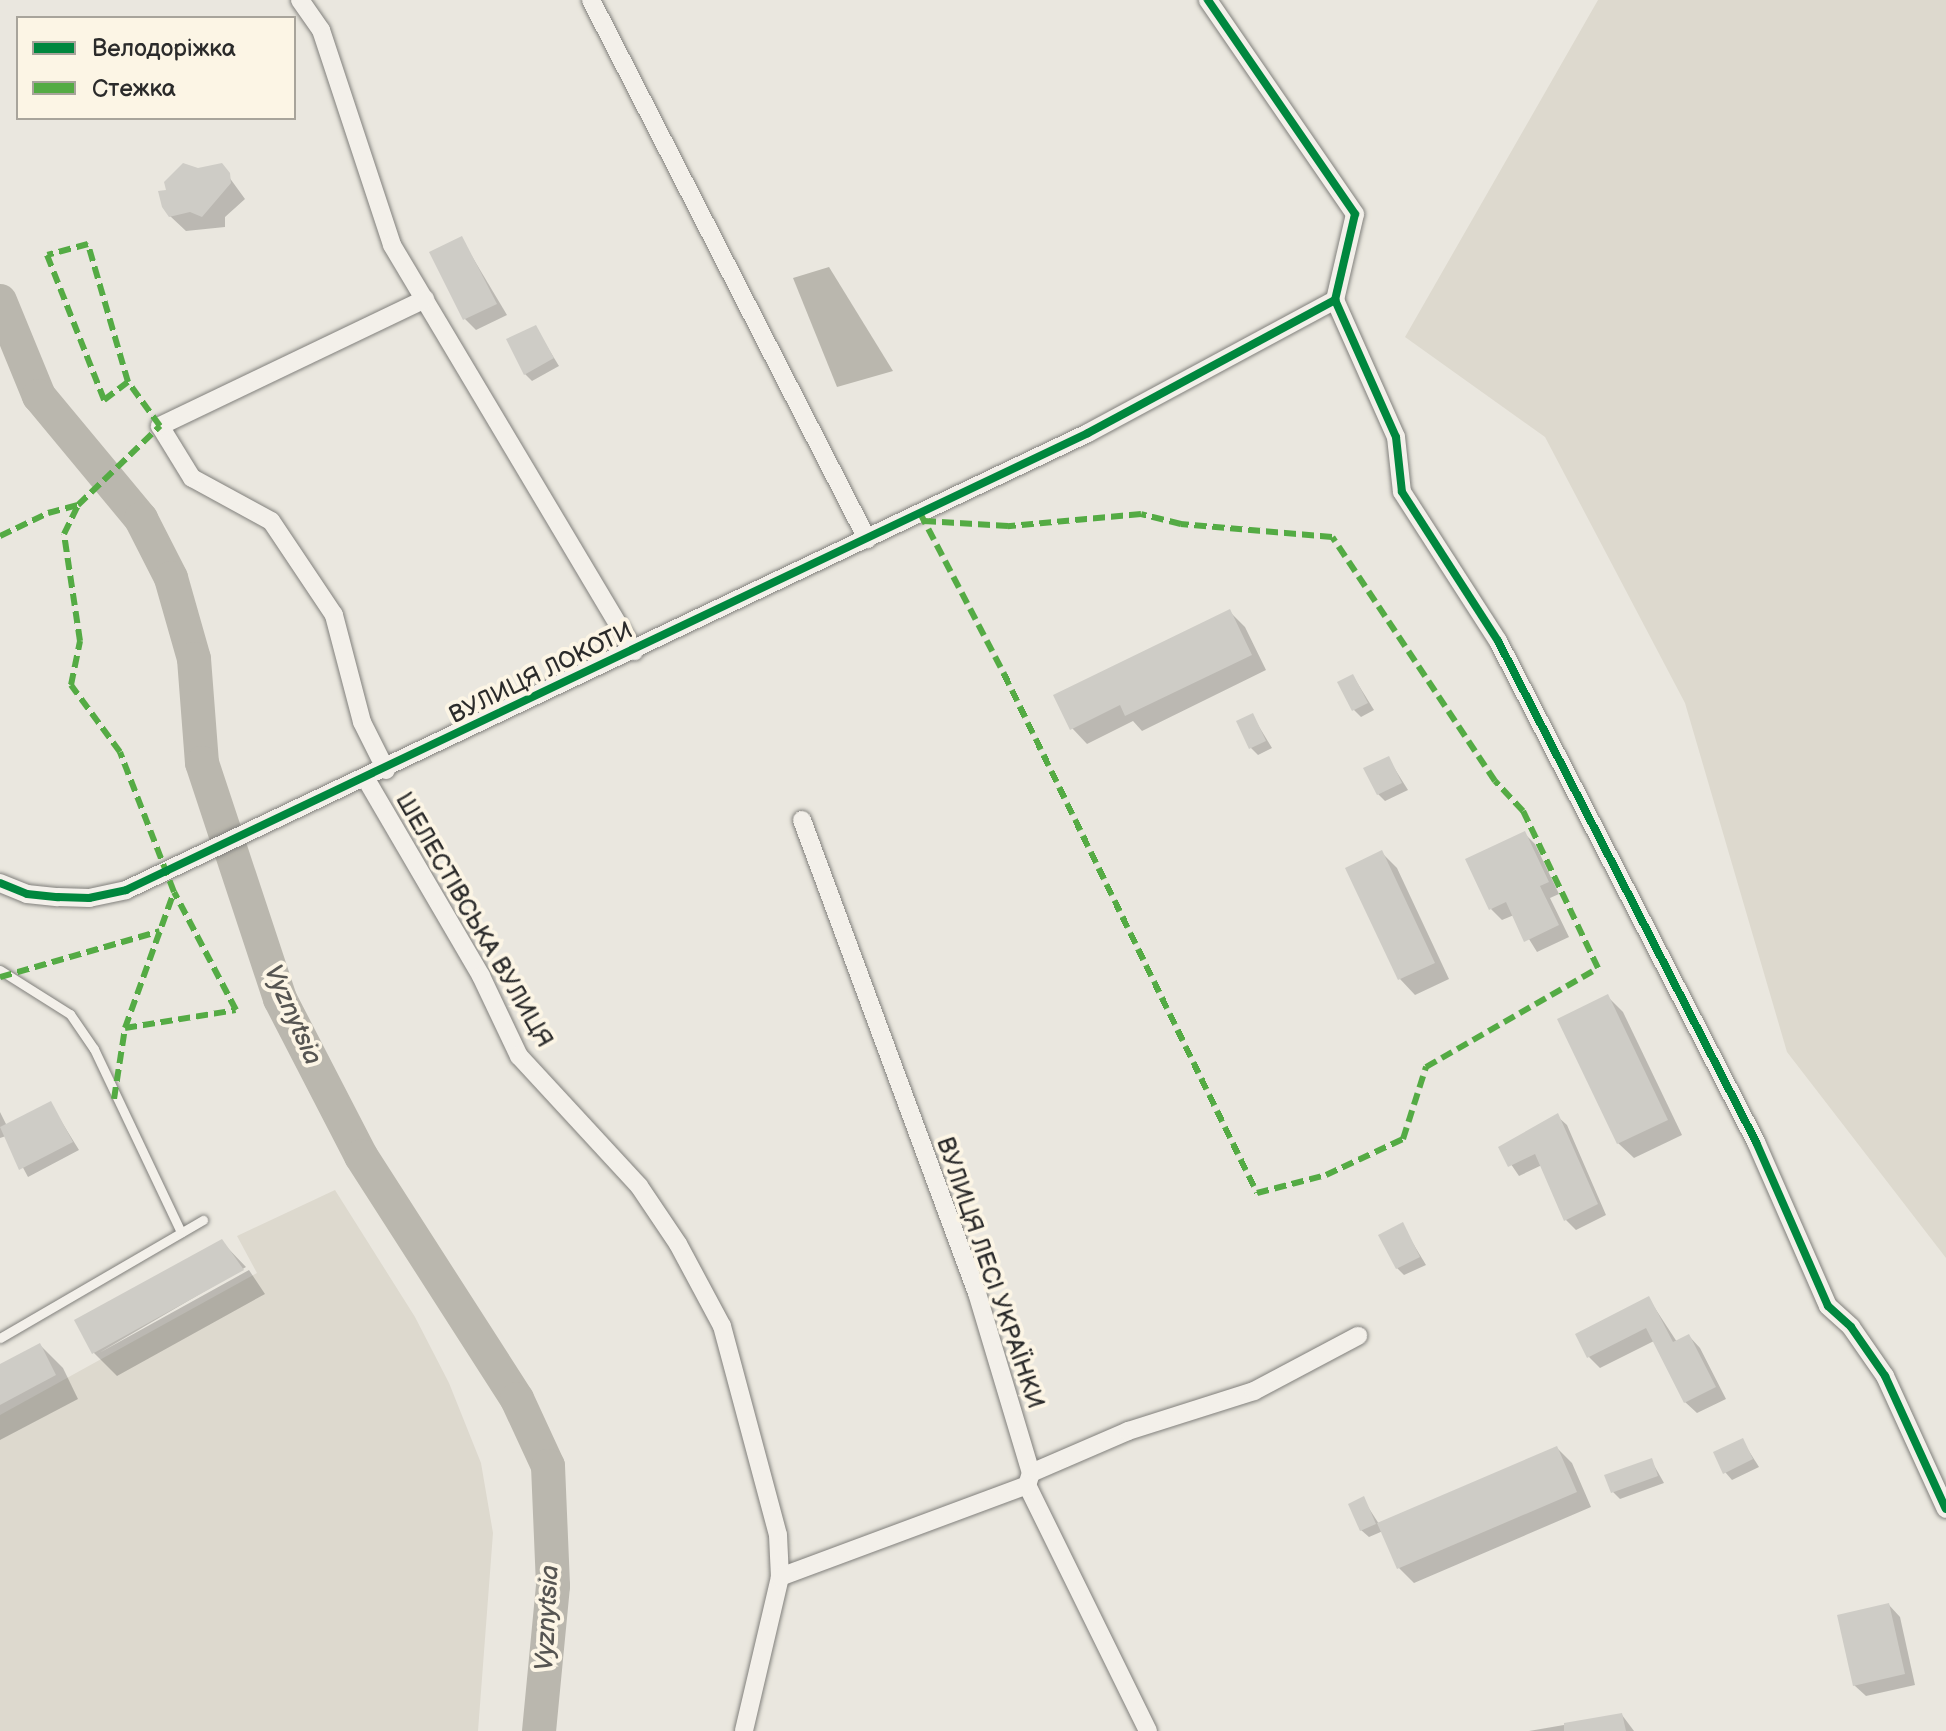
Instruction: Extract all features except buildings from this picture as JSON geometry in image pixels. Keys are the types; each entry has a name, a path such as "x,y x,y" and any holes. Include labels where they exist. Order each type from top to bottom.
{"street":[{"path":"300,0 321,30 392,245 634,651"},
{"path":"591,0 867,539"},
{"path":"1208,0 1355,214 1335,300 1396,437 1402,492 1498,641 1756,1142 1828,1306 1851,1327 1885,1376 1946,1509"},
{"name":"ШЕЛЕСТІВСЬКА ВУЛИЦЯ","path":"386,770 362,722 334,615 271,521 192,478 160,426 425,299"},
{"name":"ВУЛИЦЯ ЛОКОТИ","path":"0,883 27,894 89,898 126,890 386,770 1088,433 1335,300"},
{"name":"ШЕЛЕСТІВСЬКА ВУЛИЦЯ","path":"366,779 481,976 519,1056 639,1186 678,1244 722,1326 778,1535 780,1577 744,1731"},
{"name":"ВУЛИЦЯ ЛЕСІ УКРАЇНКИ","path":"802,820 977,1293 1029,1479 1148,1731"},
{"path":"780,1577 1029,1479 1128,1431 1254,1391 1358,1336"}],"lane":[{"path":"0,970 70,1014 94,1049 181,1232"},
{"path":"0,1338 203,1220"}],"shaded area":[{"path":"1598,0 1946,0 1946,1258 1787,1052 1685,703 1545,437 1405,337"},
{"path":"829,267 893,371 837,387 793,278"},
{"path":"335,1190 415,1317 449,1383 481,1463 493,1533 478,1731 0,1731 0,1415 257,1273 237,1236"}],"waterway":[{"name":"Vyznytsia","path":"0,301 39,396 141,519 171,578 194,659 202,763 280,999 361,1156 517,1399 548,1466 553,1586 539,1731"}],"marked path":[{"path":"125,1028 174,892 120,752 71,685 80,641 64,534 78,505 160,426 128,382 88,244 47,255 104,400 128,382"},
{"path":"0,536 48,513 78,505"},
{"path":"920,513 1004,674 1257,1193 1326,1175 1403,1139 1426,1067 1598,968 1523,811 1495,781 1332,537 1181,524 1141,514 1008,526 924,521"},
{"path":"114,1099 125,1028 236,1010 174,892"},
{"path":"0,977 160,931"}],"cycle path":[{"path":"0,883 27,894 58,897 89,898 126,890 1088,433 1335,300 1355,214 1208,0"},
{"path":"1335,300 1396,437 1402,492 1498,641 1756,1142 1828,1306 1851,1327 1885,1376 1946,1509"}]}
